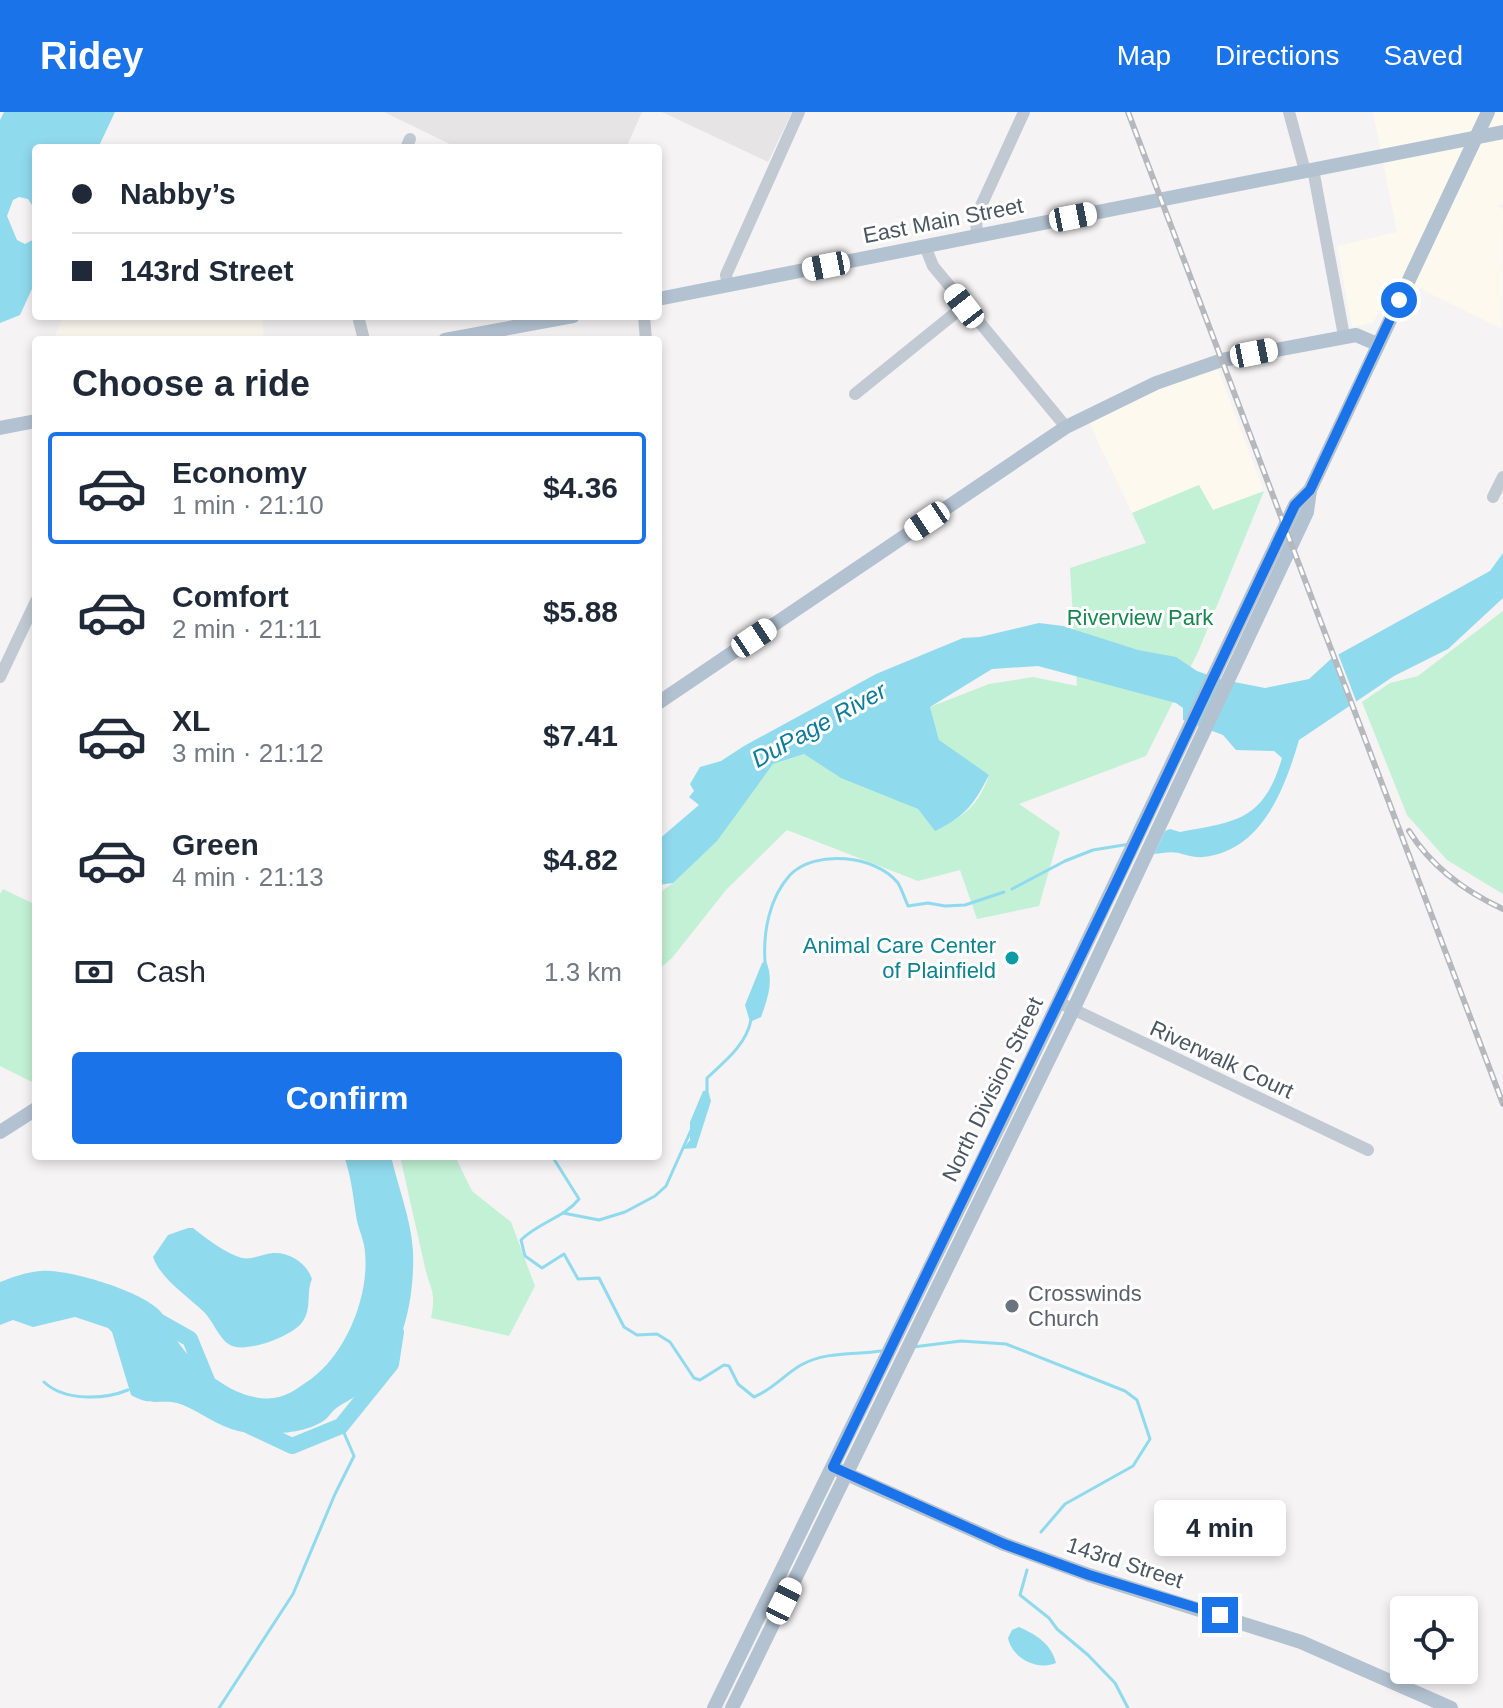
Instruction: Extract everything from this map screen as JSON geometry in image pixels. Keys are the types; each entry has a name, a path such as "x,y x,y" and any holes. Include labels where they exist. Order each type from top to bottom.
{"main road":[{"name":"North Division Street","path":"714,1708 1139,834 1188,747 1307,512 1310,490 1488,112"},
{"path":"1309,170 1503,132"},
{"name":"East Main Street","path":"662,298 1309,170"},
{"path":"466,336 552,320"},
{"path":"662,700 1066,427 1120,399 1193,369 1254,353 1356,335 1377,344"},
{"path":"0,428 32,422"},
{"name":"North Division Street","path":"732,1708 1073,1010 1157,828 1188,747"},
{"path":"0,1132 32,1112"},
{"path":"945,1238 959,1245"},
{"name":"143rd Street","path":"833,1467 1004,1544 1089,1575 1270,1631 1359,1666 1451,1708"}],"street":[{"path":"728,285 726,275 799,112"},
{"path":"977,235 976,219 980,208 1024,112"},
{"path":"1289,112 1309,170 1344,336"},
{"path":"925,246 933,266 964,306 1066,427"},
{"path":"855,394 964,306"},
{"path":"1493,497 1503,477"},
{"path":"0,677 32,609"},
{"name":"Riverwalk Court","path":"1058,1002 1368,1150"}],"shaded area":[{"path":"384,112 642,112 628,144 450,144"},
{"path":"662,112 792,112 768,162"},
{"path":"1373,112 1503,112 1503,204 1497,206 1503,209 1502,329 1396,277 1373,323 1352,327 1337,246 1397,232"},
{"path":"62,320 262,320 264,336 55,336"},
{"path":"1216,364 1264,491 1213,510 1198,485 1132,513 1088,421 1102,412"}],"green space":[{"name":"Riverview Park","path":"1199,485 1213,510 1264,491 1198,652 1146,756 1019,804 1060,832 1039,906 977,919 960,870 918,881 787,830 726,890 662,967 662,891 726,827 773,764 804,754 918,809 935,830 969,809 989,775 950,751 939,740 930,707 989,684 1033,677 1077,686 1070,568 1146,543 1132,513"},
{"path":"1503,611 1503,894 1447,860 1407,815 1362,702 1390,683 1418,676"},
{"path":"3,889 32,903 32,1082 0,1066 0,894"},
{"path":"401,1160 457,1160 472,1191 511,1222 535,1286 509,1336 431,1318 433,1295"}],"water":[{"path":"4,112 115,112 100,144 32,144 32,205 28,199 19,197 13,200 7,216 17,240 25,244 32,240 32,289 20,315 0,323 0,120"},
{"path":"1503,553 1503,598 1448,649 1394,676 1299,740 1286,778 1268,814 1241,843 1223,852 1200,857 1173,852 1154,854 1165,831 1180,832 1233,821 1257,806 1275,779 1282,758 1274,751 1236,750 1223,735 1183,720 1183,708 1176,703 1038,666 992,669 930,707 939,740 989,775 968,808 946,825 935,831 918,809 841,778 804,754 773,764 717,841 673,883 662,884 662,837 699,805 689,797 694,791 690,784 700,767 721,761 876,674 963,638 1039,623 1063,626 1138,650 1176,657 1197,671 1219,679 1265,688 1309,679 1332,658 1490,571"},
{"path":"766,961 770,975 768,996 761,1017 750,1022 745,1005 762,963"},
{"path":"708,1090 711,1101 696,1148 683,1149 690,1140 690,1122 703,1091"},
{"path":"345,1160 392,1160 412,1239 411,1290 403,1330 386,1366 359,1394 317,1424 271,1434 231,1429 183,1405 145,1401 131,1395 112,1332 108,1328 75,1317 33,1327 13,1320 0,1325 0,1282 41,1271 69,1274 121,1289 151,1303 163,1315 192,1359 230,1388 260,1398 276,1398 290,1393 311,1379 336,1353 361,1300 366,1263"},
{"path":"193,1228 242,1258 280,1253 297,1260 306,1268 312,1279 307,1311 298,1327 257,1345 237,1347 226,1342 207,1315 168,1280 153,1257 168,1235"},
{"path":"1019,1627 1042,1641 1051,1650 1056,1663 1034,1664 1020,1657 1008,1638 1012,1630"}],"pier":[{"path":"1337,651 1358,706 1352,710 1331,654"}],"waterway":[{"path":"1012,889 1093,850 1130,844"},
{"path":"765,962 766,928 777,894 790,875 814,861 845,859 875,866 898,883 908,906 928,903 965,905 1004,892"},
{"path":"707,1091 707,1078 740,1045 751,1020"},
{"path":"563,1213 599,1220 625,1212 655,1196 666,1186 692,1128"},
{"path":"555,1160 579,1199 521,1240 525,1256 542,1268 564,1254 578,1279 599,1278 624,1327 637,1335 657,1334 670,1342 694,1378 700,1380 724,1365 729,1366 738,1384 754,1397 811,1361 830,1355 881,1351"},
{"name":"DuPage River","path":"151,1317 190,1339 208,1383"},
{"name":"DuPage River","path":"241,1422 292,1446 341,1426 391,1364 396,1332"},
{"path":"913,1347 961,1341 1006,1344 1125,1391 1137,1400 1150,1439 1133,1466 1065,1504 1041,1532"},
{"path":"44,1382 73,1396 107,1396 128,1390"},
{"path":"219,1708 293,1594 354,1456 341,1426"},
{"path":"1027,1570 1020,1595 1049,1618 1115,1683 1128,1708"}],"railway":[{"path":"1128,112 1503,1104"},
{"path":"1409,831 1428,856 1450,877 1503,909"}],"place":[{"name":"Animal Care Center of Plainfield","path":"1012,958"},
{"name":"Crosswinds Church","path":"1012,1306"}],"route":[{"path":"1220,1615 1089,1575 1004,1544 833,1467 1295,505 1310,490 1399,300"}]}
